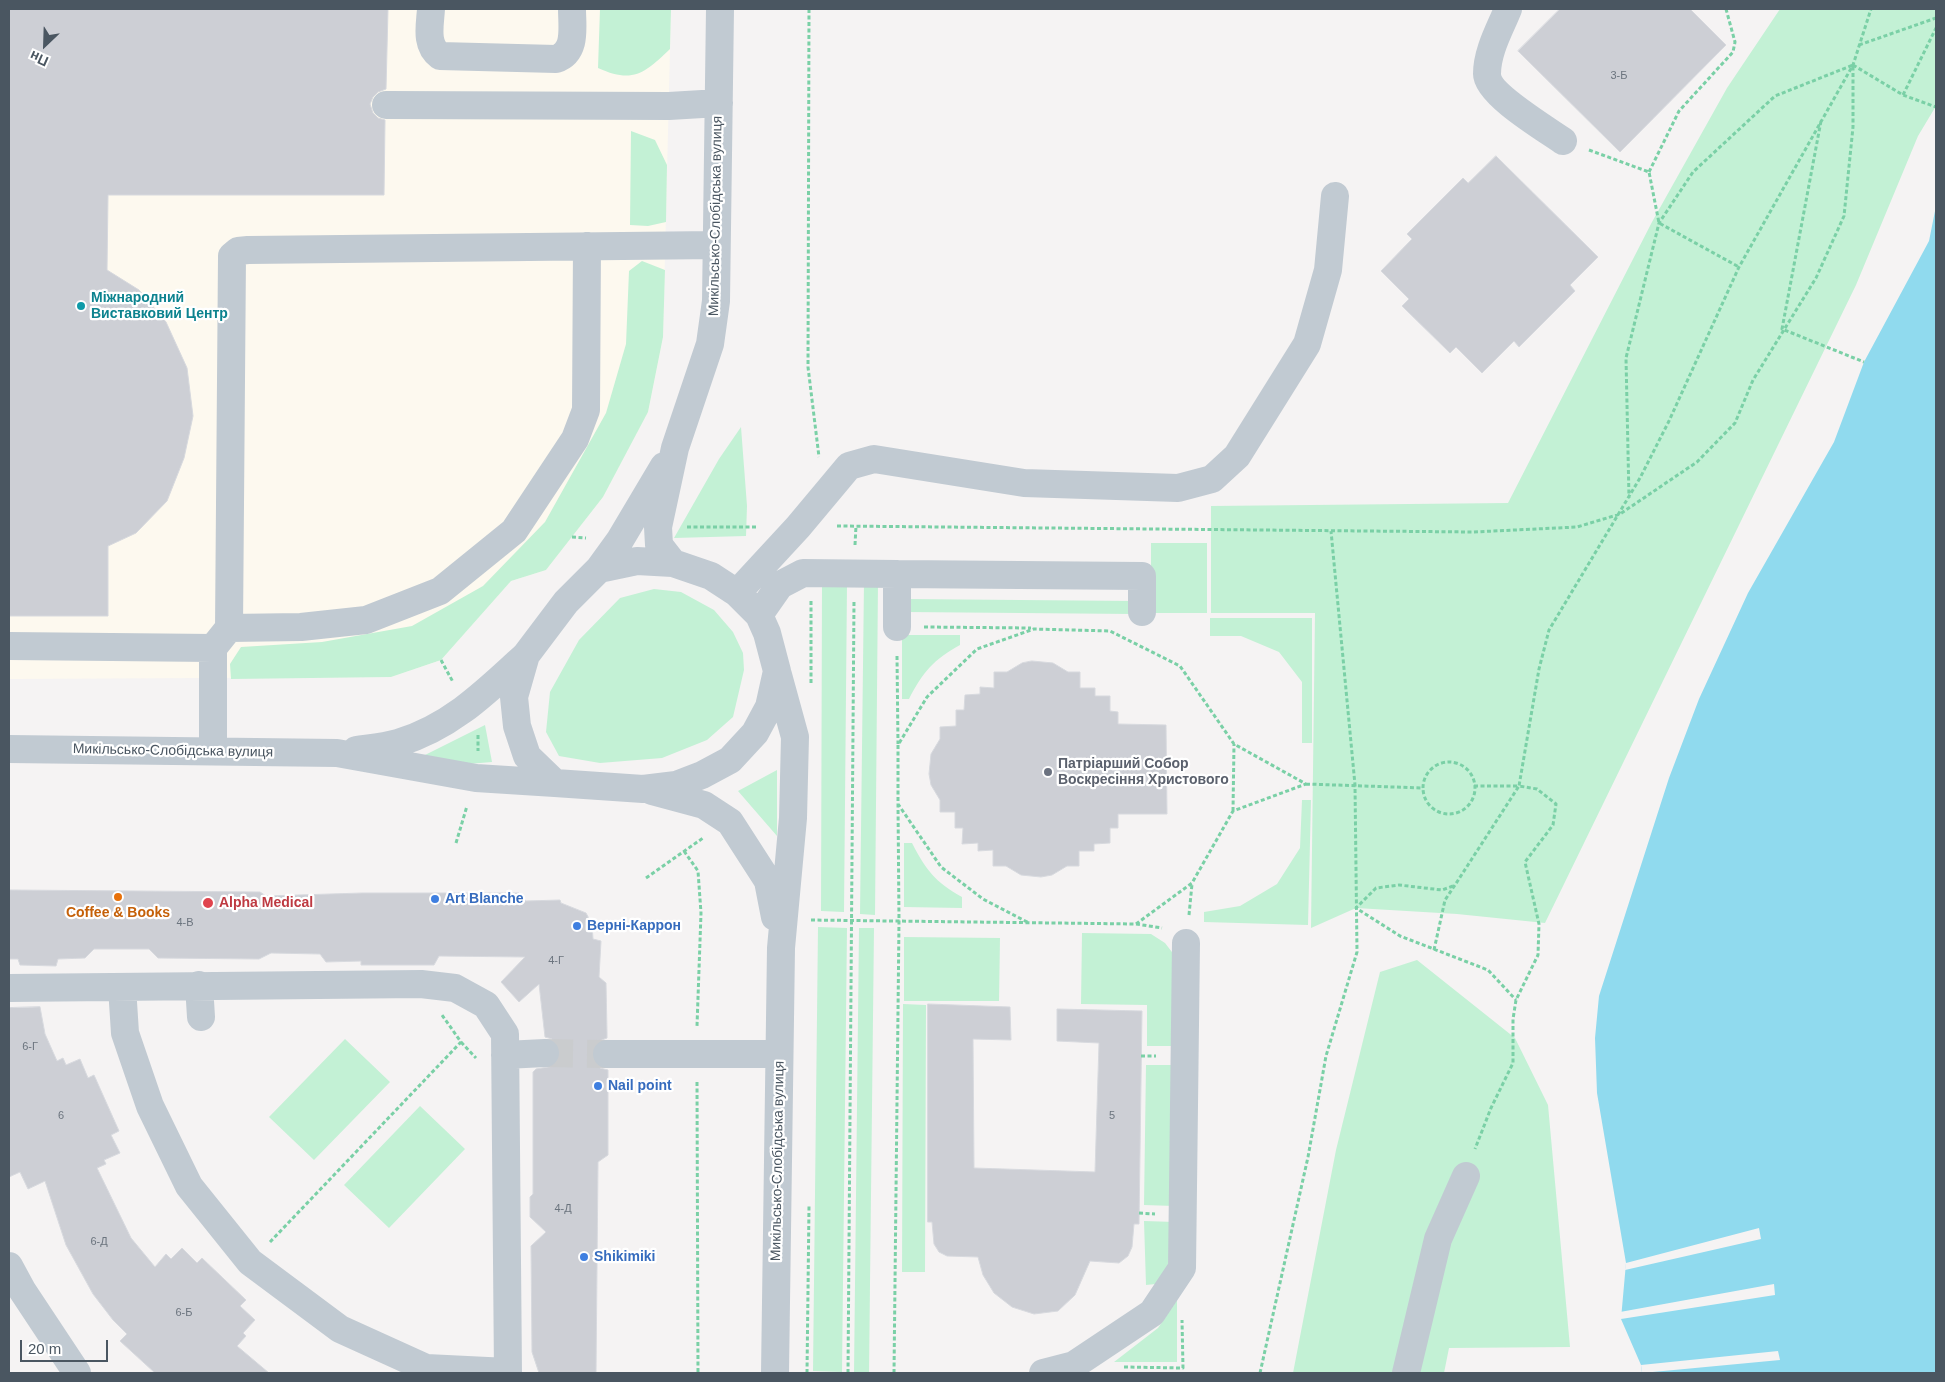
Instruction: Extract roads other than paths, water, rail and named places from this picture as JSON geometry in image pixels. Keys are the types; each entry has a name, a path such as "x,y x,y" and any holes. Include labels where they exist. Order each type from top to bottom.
{"street":[{"path":"430,9 430,44 434,52 440,56 556,59 565,56 571,47 572,9"},
{"name":"Микільсько-Слобідська вулиця","path":"673,563 659,545 658,527 675,448 710,344 716,301 720,9"},
{"path":"1508,9 1490,53 1487,76 1496,92 1563,141"},
{"path":"386,105 668,106 719,103"},
{"path":"737,593 798,527 849,466 874,459 1024,483 1178,488 1212,479 1237,456 1307,344 1328,270 1335,196"},
{"path":"9,646 221,638 366,620 440,591 514,531 575,439 586,410 587,246"},
{"path":"213,751 221,638 232,256 238,252 248,250 716,246"},
{"name":"Микільсько-Слобідська вулиця","path":"337,753 397,743 437,728 468,709 526,655 566,602 599,569 620,540 675,448"},
{"path":"599,569 637,561 673,563 710,576 737,593 758,615 780,585 803,572 1142,576 1142,612"},
{"path":"897,574 897,627"},
{"name":"Микільсько-Слобідська вулиця","path":"758,615 766,632 796,737 793,818 780,948 775,1373"},
{"path":"526,655 514,697 517,726 527,756 555,783"},
{"path":"643,789 676,785 702,775 730,760 755,733 769,707 777,672"},
{"name":"Микільсько-Слобідська вулиця","path":"9,749 337,753 476,778 643,789 704,805 730,822 768,881 780,948"},
{"path":"1043,1373 1074,1365 1152,1314 1182,1268 1186,943"},
{"path":"9,988 421,984 455,988 486,1005 505,1034 496,1310 508,1373 426,1368 340,1329 250,1262 189,1186 150,1106 125,1033 122,987"},
{"path":"199,985 201,1017"},
{"path":"505,1054 545,1053"},
{"path":"607,1054 779,1054"},
{"path":"1406,1373 1438,1239 1466,1176"},
{"path":"9,1266 15,1288 77,1373"}],"water":[{"path":"1936,206 1936,1373 1642,1373 1641,1365 1621,1319 1626,1263 1597,1093 1595,1038 1599,996 1669,778 1699,699 1748,593 1834,442 1864,362 1929,241"}],"tunnel":[{"path":"545,1053 607,1054"}],"place":[{"name":"Міжнародний Виставковий Центр","path":"81,306"},
{"name":"Патріарший Собор Воскресіння Христового","path":"1048,772"},
{"name":"Coffee & Books","path":"118,897"},
{"name":"Art Blanche","path":"435,899"},
{"name":"Alpha Medical","path":"208,903"},
{"name":"Верні-Каррон","path":"577,926"},
{"name":"Nail point","path":"598,1086"},
{"name":"Shikimiki","path":"584,1257"}]}
